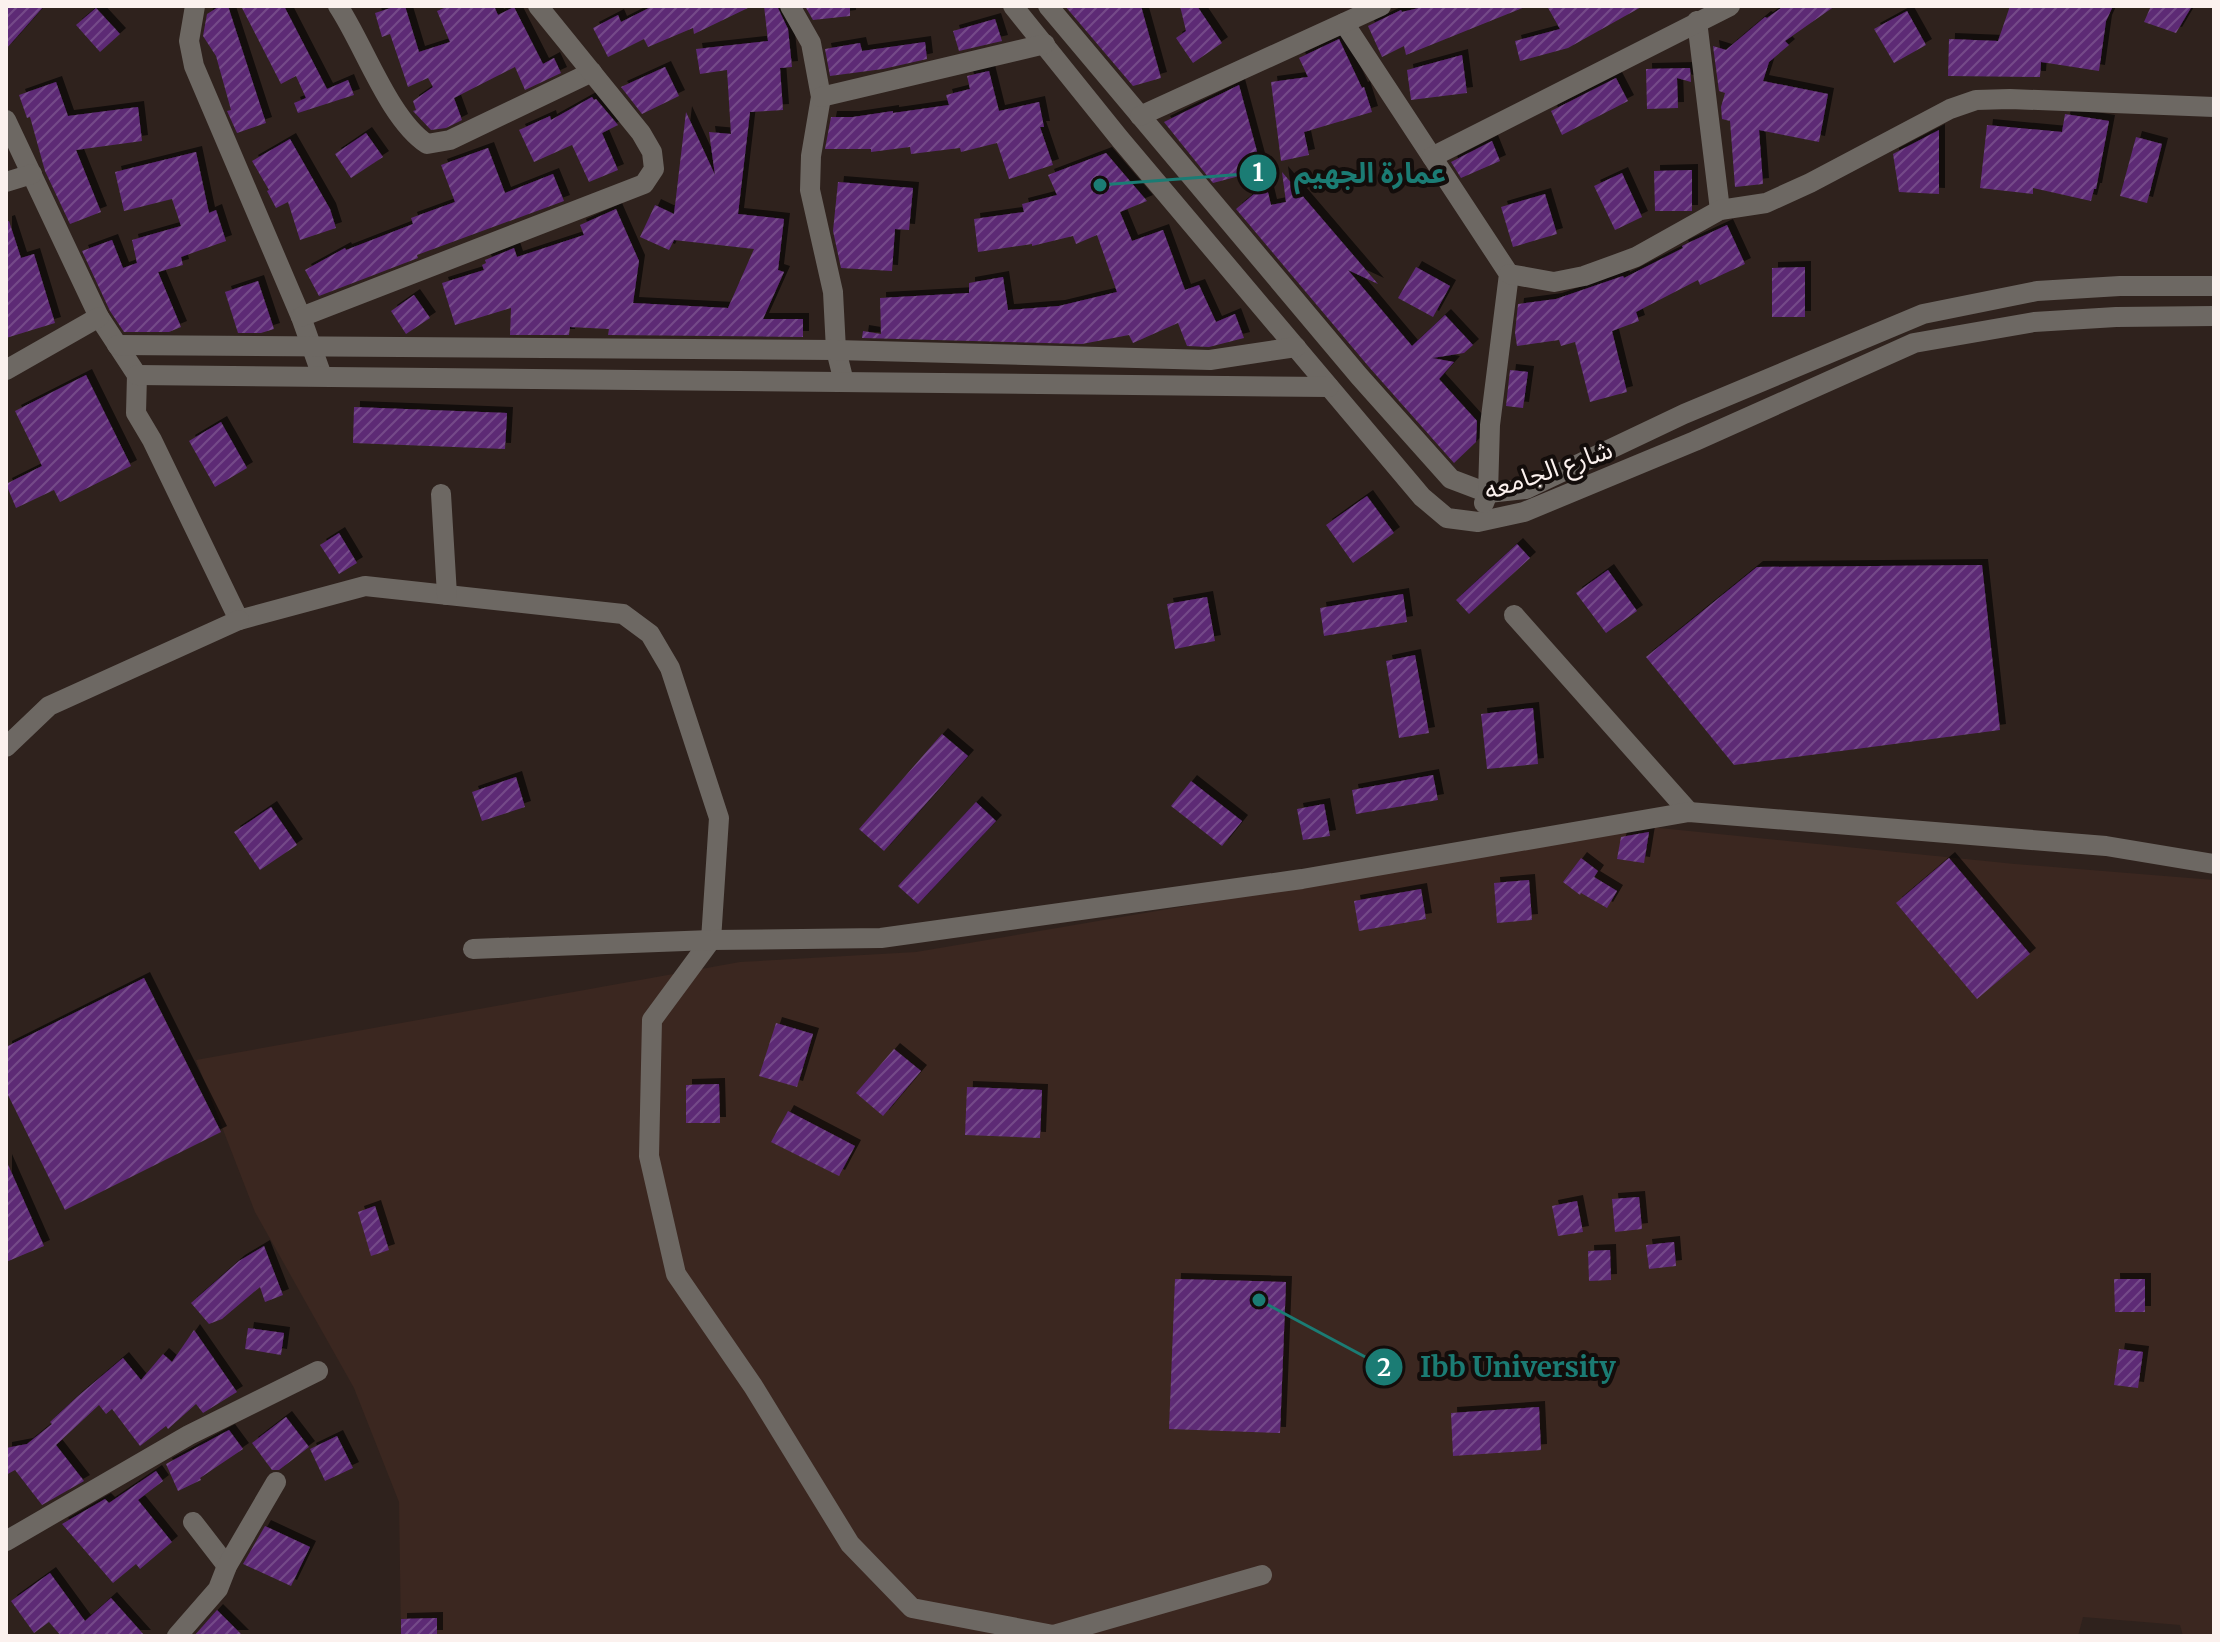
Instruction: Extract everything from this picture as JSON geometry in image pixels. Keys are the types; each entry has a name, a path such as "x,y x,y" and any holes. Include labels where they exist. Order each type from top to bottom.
{"street":[{"path":"195,6 189,41 194,66 301,317 322,376"},
{"path":"338,6 391,101 415,136 427,144 450,140 592,72"},
{"path":"301,317 644,184 654,169 652,152 641,133 538,6"},
{"path":"790,6 811,43 821,97 811,156 810,190 833,292 836,350 844,382"},
{"name":"شارع الجامعه","path":"1013,6 1120,139 1422,497 1447,518 1478,522 1524,512 1914,343 2034,322 2214,316"},
{"name":"شارع الجامعه","path":"1048,6 1359,376 1451,479 1488,493 1526,489 1684,414 1923,314 2037,291 2120,286 2214,286"},
{"path":"1140,116 1381,6"},
{"path":"1432,157 1730,6"},
{"path":"1697,21 1720,210"},
{"path":"1344,23 1509,274 1490,425 1488,493 1478,522"},
{"path":"821,97 1045,44"},
{"path":"1509,274 1554,282 1584,276 1636,257 1720,210 1766,203 1950,109 1976,100 2214,107"},
{"path":"6,120 99,317 137,375 136,413 239,620"},
{"path":"6,182 32,174"},
{"path":"6,370 99,317"},
{"path":"117,345 836,350 1210,360 1296,347"},
{"path":"137,375 1329,387"},
{"path":"441,494 447,595"},
{"path":"6,747 49,706 239,620 365,586 623,614 650,634 670,668 719,818 711,940 652,1020 649,1156 676,1274 753,1386 850,1544 912,1608 1053,1635 1262,1575"},
{"path":"1514,615 1689,812"},
{"path":"473,949 711,940 881,938 1302,879 1689,812 2106,846 2214,864"},
{"path":"6,1541 189,1435 318,1371"},
{"path":"177,1636 218,1589 227,1566 276,1482"},
{"path":"193,1522 227,1566"}],"shaded area":[{"path":"1650,827 2015,864 2214,880 2214,1636 2183,1636 2180,1625 2083,1617 2078,1636 401,1636 399,1502 354,1388 255,1212 196,1060 740,962 916,952"}],"building":[{"path":"6,6 44,6 6,49"},
{"path":"220,6 228,6 266,123 237,133 227,111 231,110 216,56 203,36 207,14"},
{"path":"241,6 284,6 327,89 348,80 354,95 298,113 294,103 306,98 296,76 281,84"},
{"path":"405,6 419,52 450,42 437,11 449,6 494,6 498,15 514,7 543,64 554,58 561,73 525,90 515,67 454,98 462,120 446,128 431,130 413,111 416,110 413,101 433,87 428,78 408,87 390,34 382,37 375,13"},
{"path":"653,6 752,6 694,34 693,28 648,47 644,39 608,57 593,28 618,15 621,22"},
{"path":"764,6 777,6 788,29 792,67 780,68 783,110 750,112 738,214 784,219 778,270 784,272 763,319 803,319 803,337 608,335 609,329 570,327 569,335 510,335 511,308 455,325 442,283 484,270 482,265 486,263 485,260 514,248 517,257 584,235 580,225 616,209 639,261 633,303 728,308 754,249 674,240 669,250 640,237 655,205 674,214 686,112 715,175 709,132 731,134 727,70 700,74 696,49 768,41"},
{"path":"805,6 850,6 850,16 813,20"},
{"path":"1065,6 1141,6 1161,78 1133,86"},
{"path":"1180,6 1197,6 1222,43 1193,63 1176,38 1186,31"},
{"path":"1427,6 1525,7 1406,55 1404,46 1382,57 1368,26 1401,10"},
{"path":"1547,6 1643,6 1568,48 1520,61 1515,41 1560,29"},
{"path":"1784,6 1835,6 1785,41 1789,45 1769,62 1763,81 1828,94 1819,142 1759,130 1763,184 1735,187 1730,121 1722,119 1725,93 1719,91 1713,46 1726,50 1765,17"},
{"path":"2010,6 2113,6 2106,21 2099,71 2041,62 2040,77 1948,76 1949,39 1998,41"},
{"path":"2151,6 2192,6 2176,33 2144,22"},
{"path":"96,8 120,34 100,52 76,25"},
{"path":"1907,11 1926,45 1894,63 1874,29"},
{"path":"995,19 1002,41 959,51 953,31"},
{"path":"1339,39 1364,87 1372,112 1304,132 1309,155 1281,161 1271,82 1308,77 1299,58"},
{"path":"925,42 927,59 830,76 825,49 860,43 862,51"},
{"path":"1462,55 1467,93 1411,100 1407,70"},
{"path":"665,67 679,96 642,114 621,87"},
{"path":"1690,68 1691,82 1677,78 1678,108 1647,109 1646,69"},
{"path":"989,71 999,111 1039,102 1044,127 1040,127 1053,165 1009,179 997,143 961,152 960,148 911,154 910,147 871,152 871,149 825,149 831,117 949,105 946,95 970,89 967,76"},
{"path":"1616,78 1628,101 1562,135 1551,111"},
{"path":"56,82 68,116 138,107 142,141 76,150 101,212 70,224 45,171 30,117 27,118 19,95"},
{"path":"1239,85 1262,170 1213,183 1164,122"},
{"path":"592,97 618,125 602,133 618,170 589,182 572,145 534,162 519,130 550,116 551,120"},
{"path":"2065,114 2109,121 2091,201 2033,188 2033,194 1980,188 1987,125 2062,132"},
{"path":"1939,130 1939,194 1899,192 1893,154"},
{"path":"366,133 383,157 351,178 335,154"},
{"path":"2136,137 2162,144 2147,203 2120,196"},
{"path":"290,139 330,209 336,228 300,240 288,202 276,208 252,161"},
{"path":"1492,141 1500,161 1461,178 1451,162"},
{"path":"488,148 505,193 553,174 564,201 417,255 418,258 319,296 305,270 345,248 413,224 411,218 455,202 441,165"},
{"path":"196,152 209,213 216,210 226,241 181,257 183,265 158,272 181,327 169,332 124,332 110,311 82,251 112,240 123,268 137,263 132,240 181,226 172,199 124,211 115,172"},
{"path":"1106,153 1147,201 1120,212 1132,241 1163,230 1185,290 1199,285 1216,322 1235,314 1244,338 1209,347 1187,346 1178,323 1133,343 1129,335 1082,344 862,338 863,331 881,334 880,298 969,293 969,283 1003,277 1008,310 1059,306 1117,292 1097,235 1076,244 1073,236 1032,246 978,252 974,219 1024,212 1022,204 1057,195 1048,175"},
{"path":"1692,170 1692,211 1655,211 1654,171"},
{"path":"1282,172 1378,284 1348,270 1412,346 1445,315 1473,345 1464,353 1432,358 1454,362 1439,379 1477,421 1476,442 1454,463 1236,209 1266,184 1271,205 1286,202"},
{"path":"1622,173 1642,217 1615,230 1594,186"},
{"path":"838,182 913,188 909,230 895,229 892,271 841,268 833,231"},
{"path":"1545,194 1557,234 1513,247 1501,207"},
{"path":"9,221 21,258 34,254 55,323 6,338 6,222"},
{"path":"1727,225 1745,264 1700,285 1698,280 1636,312 1639,321 1612,331 1627,392 1590,402 1575,342 1561,346 1559,340 1517,346 1518,304 1556,299 1624,278"},
{"path":"1416,267 1450,286 1433,317 1398,298"},
{"path":"1805,267 1805,317 1772,317 1772,268"},
{"path":"258,281 274,329 261,333 238,333 225,292"},
{"path":"414,295 430,318 406,334 391,311"},
{"path":"1510,370 1528,372 1523,408 1506,406"},
{"path":"86,375 131,466 60,502 54,490 16,508 6,484 42,466 15,411"},
{"path":"354,407 507,413 505,449 353,443"},
{"path":"221,422 247,468 215,487 189,441"},
{"path":"1367,496 1394,533 1353,563 1326,525"},
{"path":"339,533 357,563 339,574 320,545"},
{"path":"1517,544 1530,558 1469,614 1456,600"},
{"path":"1982,565 2000,730 1734,765 1646,657 1757,567"},
{"path":"1608,570 1637,611 1606,633 1576,593"},
{"path":"1403,594 1407,622 1324,636 1320,608"},
{"path":"1207,597 1215,641 1175,649 1167,604"},
{"path":"1415,655 1429,733 1399,738 1386,661"},
{"path":"1533,708 1538,764 1487,769 1481,714"},
{"path":"942,734 968,756 884,851 859,829"},
{"path":"1433,775 1438,800 1356,814 1352,790"},
{"path":"516,777 525,807 482,821 472,792"},
{"path":"1191,781 1242,821 1222,846 1171,806"},
{"path":"976,802 996,821 918,904 898,886"},
{"path":"1324,804 1330,836 1303,840 1297,809"},
{"path":"271,807 297,845 260,870 234,832"},
{"path":"1649,832 1644,863 1617,859 1621,837"},
{"path":"1581,858 1598,871 1594,877 1617,891 1607,908 1580,895 1563,882"},
{"path":"1949,858 2030,954 1977,999 1896,903"},
{"path":"1529,880 1532,920 1497,923 1494,883"},
{"path":"1421,889 1426,919 1359,931 1354,901"},
{"path":"144,978 221,1132 65,1210 6,1091 6,1047"},
{"path":"776,1023 813,1034 797,1087 759,1076"},
{"path":"894,1049 921,1071 883,1116 856,1093"},
{"path":"719,1084 720,1123 686,1123 686,1085"},
{"path":"967,1087 1042,1090 1040,1138 965,1135"},
{"path":"788,1111 855,1146 839,1176 771,1142"},
{"path":"6,1160 44,1246 6,1262"},
{"path":"1639,1197 1642,1229 1615,1232 1612,1199"},
{"path":"1577,1201 1583,1232 1558,1236 1552,1206"},
{"path":"375,1206 389,1250 371,1256 358,1212"},
{"path":"1674,1242 1676,1266 1649,1269 1646,1245"},
{"path":"264,1246 283,1295 265,1302 260,1287 222,1319 209,1324 191,1303 239,1261"},
{"path":"1610,1250 1611,1280 1589,1281 1588,1251"},
{"path":"1175,1279 1286,1282 1280,1433 1169,1429"},
{"path":"2114,1279 2145,1279 2145,1312 2115,1312"},
{"path":"248,1328 284,1333 281,1355 245,1349"},
{"path":"194,1330 237,1392 203,1413 196,1404 168,1429 166,1426 140,1446 112,1409 106,1414 99,1405 56,1445 84,1481 42,1505 15,1470 6,1475 6,1448 27,1444 123,1358 141,1380 163,1354 172,1362"},
{"path":"2119,1349 2143,1352 2138,1388 2114,1385"},
{"path":"1539,1407 1541,1450 1453,1456 1451,1413"},
{"path":"286,1417 309,1447 279,1470 272,1470 252,1443"},
{"path":"229,1430 243,1449 201,1480 178,1491 166,1464"},
{"path":"337,1436 353,1468 325,1481 310,1449"},
{"path":"156,1471 163,1481 138,1500 172,1542 140,1569 136,1564 113,1583 62,1524 105,1499 109,1503"},
{"path":"265,1526 310,1547 291,1586 243,1564"},
{"path":"50,1573 85,1621 111,1598 145,1636 61,1636 49,1622 34,1633 11,1601"},
{"path":"217,1610 243,1636 194,1636"},
{"path":"437,1618 437,1636 401,1636 401,1619"}],"place":[{"name":"عمارة الجهيم","path":"1100,185"},
{"name":"Ibb University","path":"1259,1300"}]}
